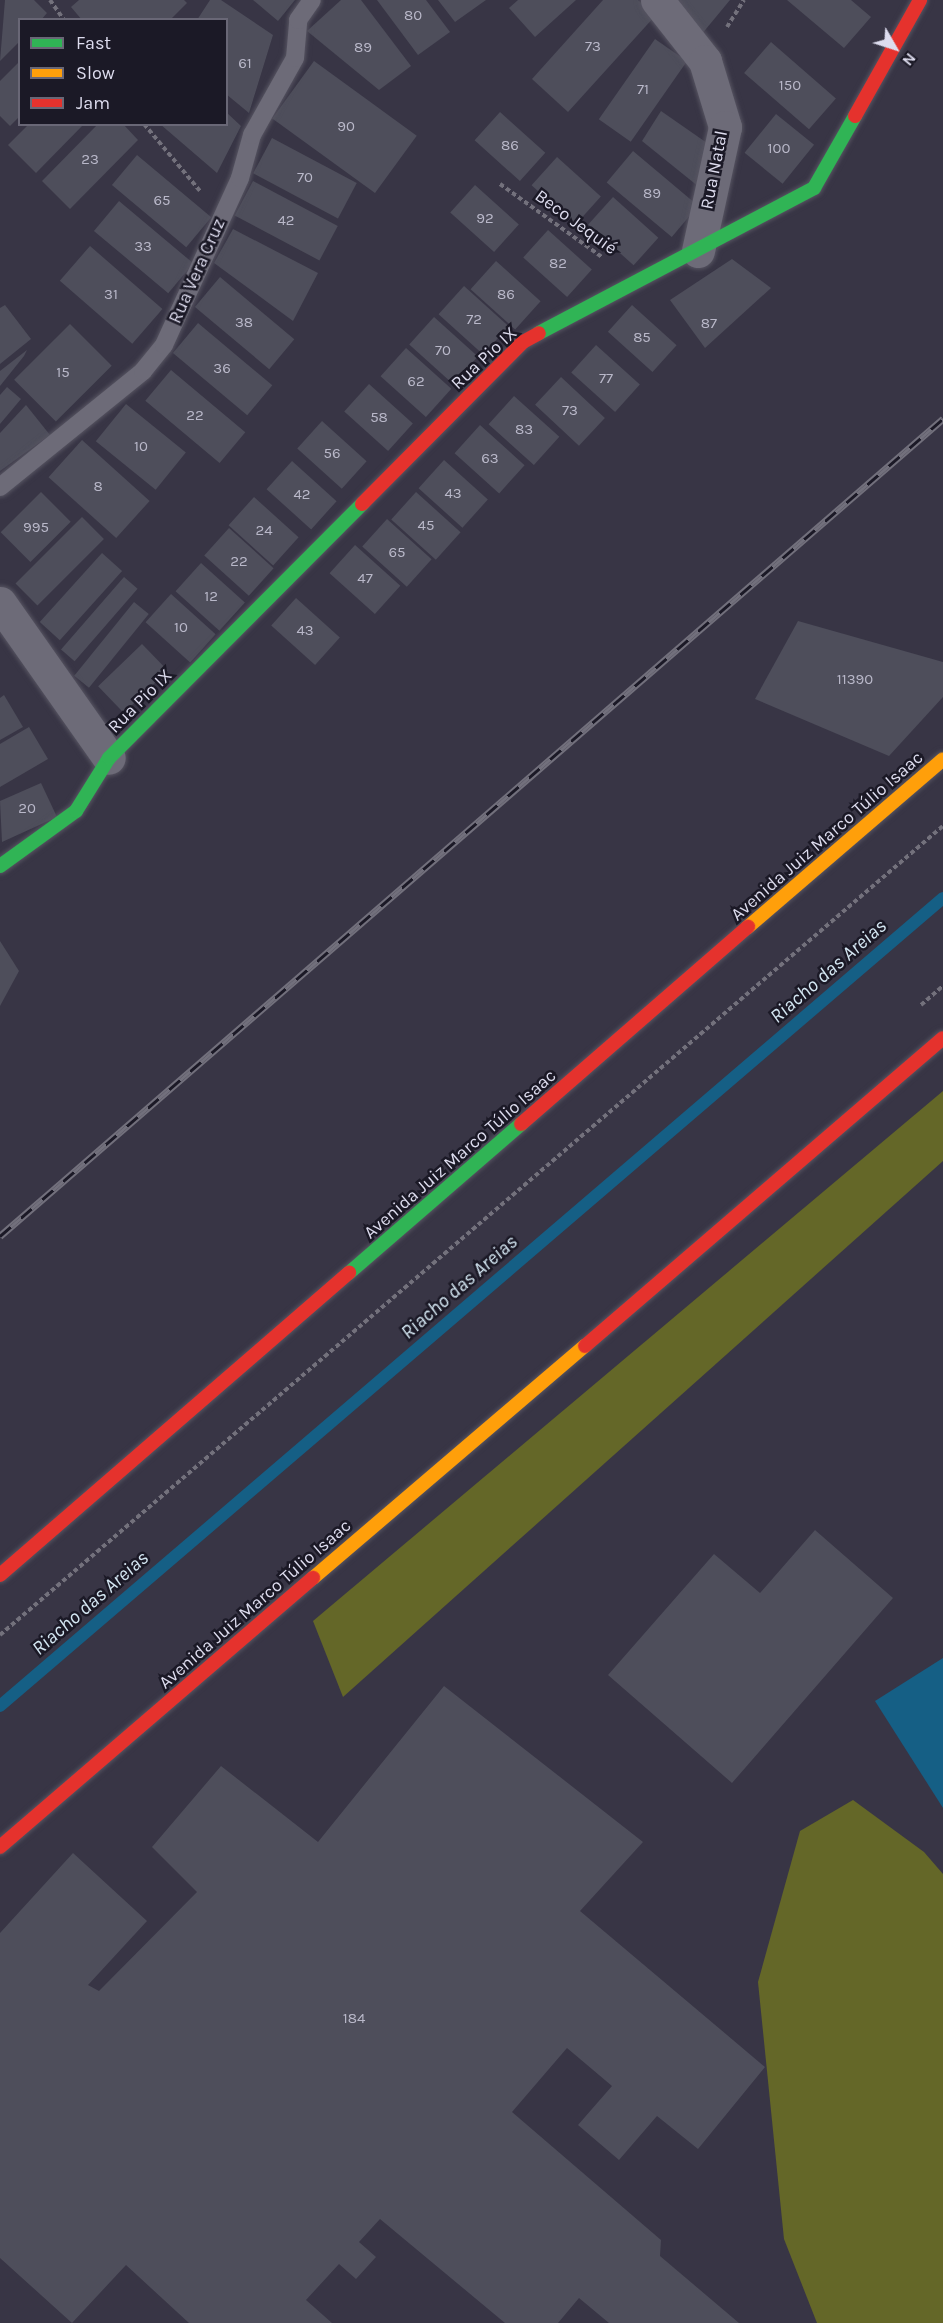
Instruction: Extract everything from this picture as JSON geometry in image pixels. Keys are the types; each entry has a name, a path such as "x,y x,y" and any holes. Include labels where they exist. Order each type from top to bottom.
{"main road":[{"name":"Rua Pio IX","path":"0,866 76,811 109,758 523,342 636,281 699,251 814,188 920,0"},
{"name":"Avenida Juiz Marco Túlio Isaac","path":"0,1575 943,759"},
{"name":"Avenida Juiz Marco Túlio Isaac","path":"0,1847 943,1038"}],"street":[{"name":"Rua Natal","path":"657,0 705,61 725,127 699,251"},
{"path":"0,603 109,758"}],"lane":[{"name":"Rua Vera Cruz","path":"0,487 143,371 164,345 222,217 252,135 295,58 298,20 312,0"}],"path":[{"path":"50,0 63,18"},
{"path":"146,126 222,217"},
{"name":"Beco Jequié","path":"500,184 636,281"},
{"path":"0,1635 943,826"}],"green space":[{"path":"943,1091 943,1161 343,1697 313,1621"},
{"path":"853,1800 924,1852 943,1874 943,2323 817,2323 784,2239 758,1982 800,1831"}],"water":[{"path":"943,1658 943,1808 875,1701"}],"building":[{"path":"5,0 34,0 47,13 43,18 18,18 18,43 0,61"},
{"path":"79,0 184,0 187,3 172,18 80,18 71,7"},
{"path":"210,0 221,0 273,35 249,113 228,96 228,18 198,18"},
{"path":"253,0 295,0 278,21"},
{"path":"341,0 361,0 411,66 379,90 307,31"},
{"path":"377,0 426,0 450,32 418,55"},
{"path":"438,0 486,0 455,22"},
{"path":"518,0 576,0 535,37 509,8"},
{"path":"603,0 638,0 655,16 568,112 532,79"},
{"path":"670,0 730,0 701,35"},
{"path":"787,0 851,0 871,17 844,48"},
{"path":"655,39 687,61 631,142 599,119"},
{"path":"771,42 836,98 809,129 744,73"},
{"path":"314,61 417,136 375,193 272,118"},
{"path":"18,63 18,118 10,126 0,116 0,81"},
{"path":"661,111 707,143 699,187 642,141"},
{"path":"500,112 545,153 520,181 475,140"},
{"path":"228,114 241,126 217,173 162,126 228,126"},
{"path":"776,114 814,145 783,184 745,153"},
{"path":"27,126 82,126 36,173 8,145"},
{"path":"96,126 125,126 138,140 70,209 42,181"},
{"path":"272,138 357,183 338,218 253,173"},
{"path":"633,151 698,206 672,237 607,182"},
{"path":"137,155 211,217 186,247 112,185"},
{"path":"557,157 601,196 575,225 532,185"},
{"path":"253,181 338,226 319,261 235,215"},
{"path":"475,185 519,224 494,252 450,212"},
{"path":"613,197 658,238 634,265 588,224"},
{"path":"119,201 193,263 168,293 94,231"},
{"path":"233,229 318,273 293,321 214,263"},
{"path":"548,230 592,269 567,297 523,257"},
{"path":"90,246 162,309 132,344 60,281"},
{"path":"732,259 771,288 705,348 670,300"},
{"path":"496,261 541,301 515,329 471,289"},
{"path":"220,277 294,339 269,369 195,307"},
{"path":"464,286 509,326 483,354 439,314"},
{"path":"5,305 31,339 0,364 0,308"},
{"path":"632,305 677,345 652,372 608,332"},
{"path":"434,317 478,356 453,384 409,344"},
{"path":"198,323 272,385 247,415 173,353"},
{"path":"70,324 112,366 56,422 14,380"},
{"path":"596,345 640,384 615,412 571,372"},
{"path":"406,348 451,389 426,417 381,376"},
{"path":"27,350 24,356 0,386 0,371"},
{"path":"171,370 245,432 220,463 145,401"},
{"path":"561,377 605,418 579,446 535,405"},
{"path":"369,384 413,423 388,451 344,411"},
{"path":"7,387 21,399 0,424 0,395"},
{"path":"514,396 559,437 534,465 489,424"},
{"path":"126,404 186,452 156,490 96,441"},
{"path":"26,405 50,435 0,471 0,433"},
{"path":"322,421 367,461 342,489 297,448"},
{"path":"480,425 525,465 499,493 455,453"},
{"path":"82,440 150,501 116,538 49,477"},
{"path":"444,460 488,499 462,528 419,488"},
{"path":"292,461 337,501 311,529 267,489"},
{"path":"41,492 71,522 30,562 1,532"},
{"path":"416,492 461,532 436,560 391,519"},
{"path":"254,497 299,537 273,565 229,525"},
{"path":"82,517 104,539 37,605 16,583"},
{"path":"387,519 432,559 407,587 362,546"},
{"path":"229,528 274,568 249,596 204,555"},
{"path":"355,545 400,586 375,614 330,573"},
{"path":"102,553 122,571 60,640 40,622"},
{"path":"201,563 245,602 219,631 176,591"},
{"path":"124,577 138,589 75,661 61,649"},
{"path":"171,594 216,634 190,662 146,622"},
{"path":"296,598 340,637 315,665 271,625"},
{"path":"134,602 149,614 89,688 74,676"},
{"path":"798,621 943,662 943,697 889,756 755,699"},
{"path":"142,644 168,671 124,713 98,686"},
{"path":"4,695 23,727 0,740 0,698"},
{"path":"29,727 48,759 0,787 0,744"},
{"path":"41,783 57,817 2,842 0,801"},
{"path":"0,941 19,971 0,1006"},
{"path":"815,1530 893,1598 732,1783 608,1675 714,1554 760,1593"},
{"path":"444,1686 643,1842 580,1911 765,2067 698,2149 657,2116 619,2160 578,2125 612,2086 567,2048 512,2112 661,2240 660,2256 739,2323 609,2323 579,2298 558,2323 505,2323 380,2219 359,2242 376,2257 356,2279 339,2264 306,2300 332,2323 189,2323 126,2265 72,2323 0,2258 0,1933 73,1853 147,1921 88,1985 99,1991 197,1892 152,1847 221,1766 318,1842"}],"waterway":[{"name":"Riacho das Areias","path":"0,1706 943,898"}],"railway":[{"path":"0,1236 943,419"}],"traffic: fast":[{"path":"539,333 814,188 855,116"},
{"path":"0,866 76,811 109,758 362,504"},
{"path":"349,1273 521,1124"}],"traffic: slow":[{"path":"748,927 943,759"},
{"path":"313,1578 585,1346"}],"traffic: jam":[{"path":"855,116 920,0"},
{"path":"362,504 523,342 539,333"},
{"path":"521,1124 748,927"},
{"path":"585,1346 943,1038"},
{"path":"0,1575 349,1273"},
{"path":"0,1847 313,1578"}]}
